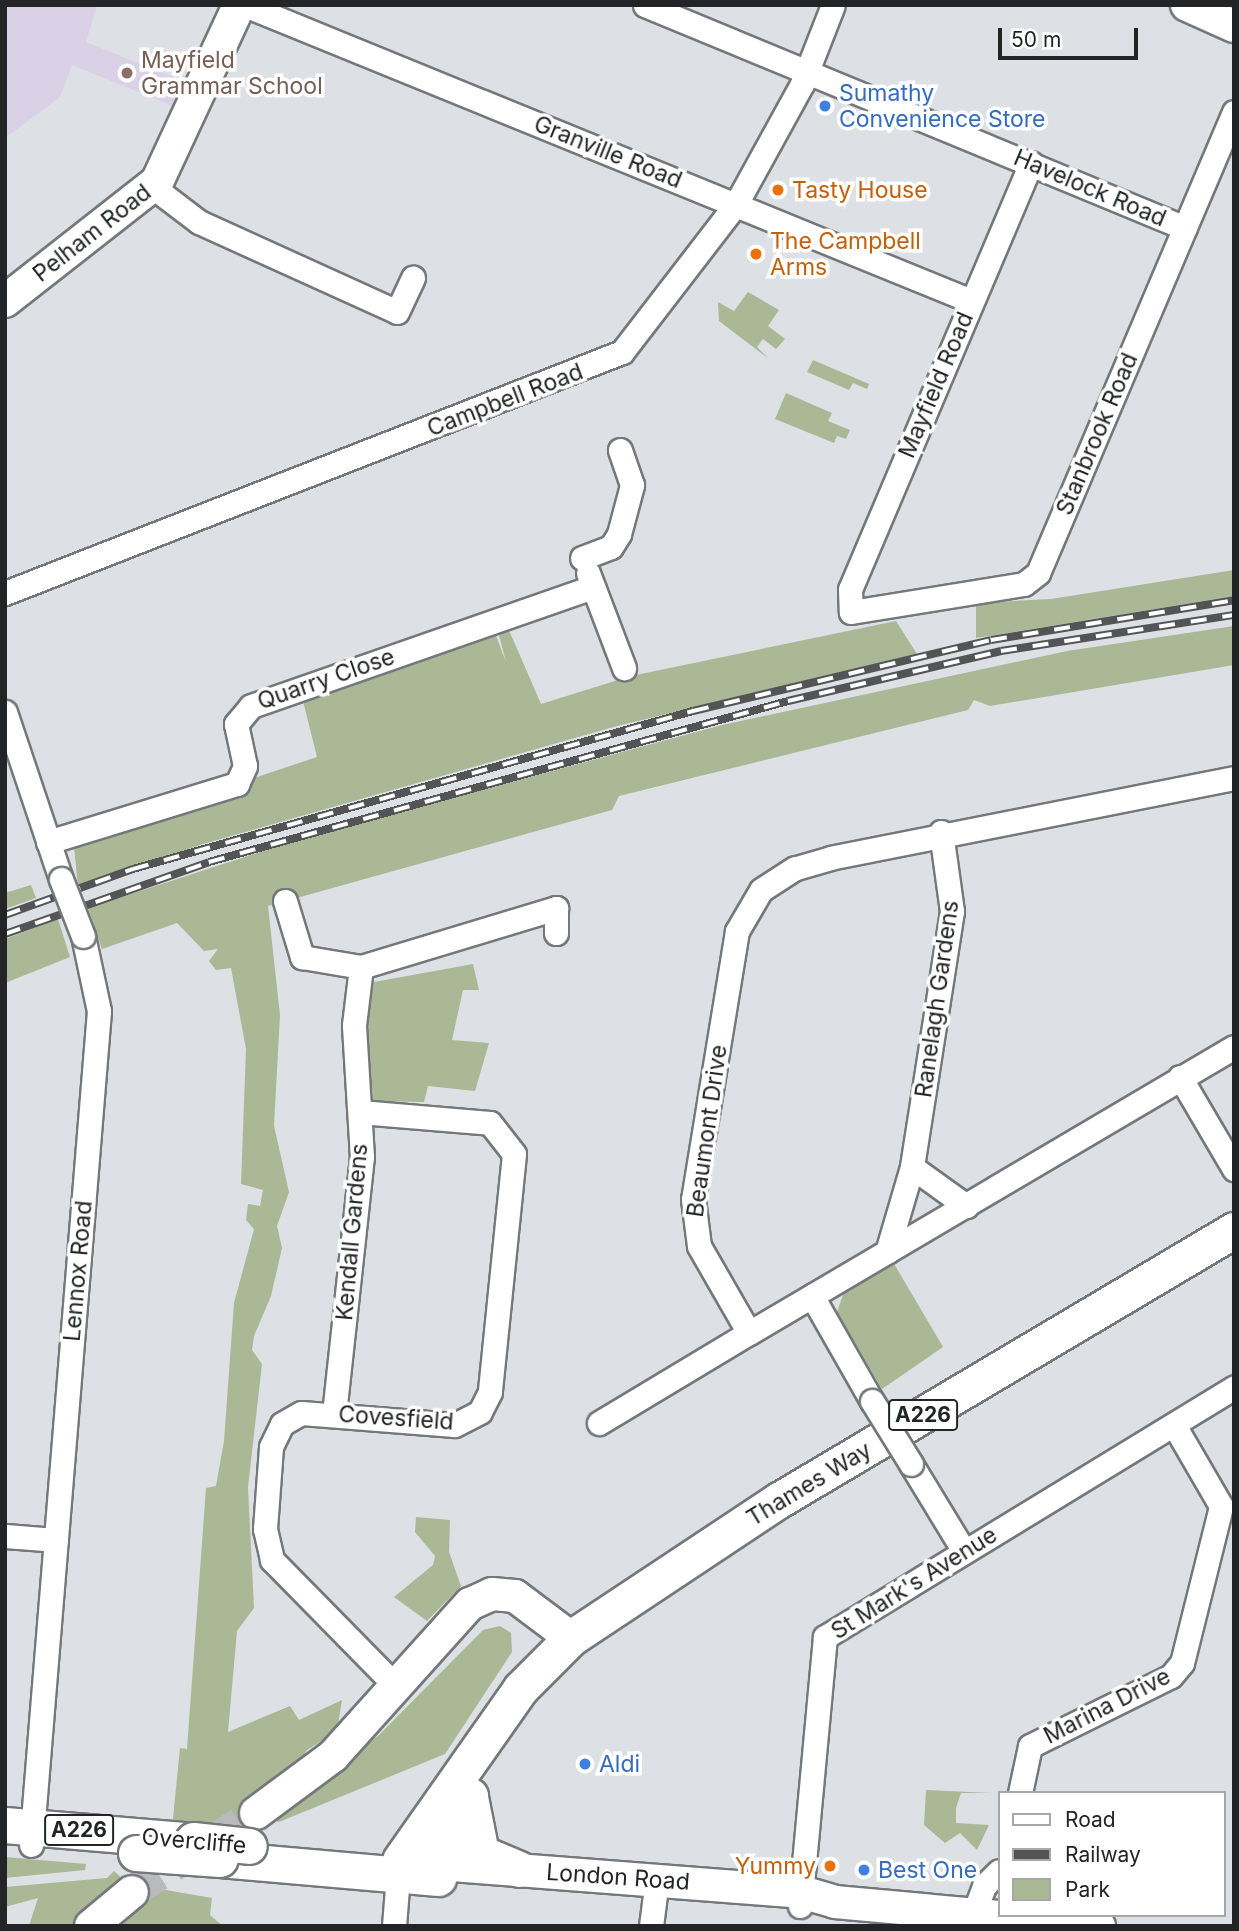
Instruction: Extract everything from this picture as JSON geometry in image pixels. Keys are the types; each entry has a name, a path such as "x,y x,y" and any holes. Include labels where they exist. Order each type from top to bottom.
{"main road":[{"name":"Pelham Road","path":"5,301 153,187 174,156 239,5"},
{"path":"1187,5 1234,26"},
{"name":"Thames Way","path":"415,1873 483,1748 521,1688 571,1638 779,1500 1234,1230"},
{"path":"242,1839 333,1756 470,1604 492,1594 515,1596 571,1638"},
{"name":"Thames Way","path":"415,1873 470,1797 483,1748"},
{"name":"A226","path":"470,1797 481,1853 519,1869"},
{"name":"Overcliffe","path":"18,1835 145,1845 242,1839 298,1858"},
{"name":"London Road","path":"298,1858 654,1901 801,1900 998,1916"},
{"name":"London Road","path":"415,1873 519,1869 654,1901"},
{"path":"91,1926 132,1892"},
{"name":"London Road","path":"1023,1917 1099,1926"}],"street":[{"name":"Granville Road","path":"244,5 971,301"},
{"name":"Havelock Road","path":"645,5 1185,228"},
{"name":"Campbell Road","path":"5,593 616,356 736,204 808,72 833,5"},
{"name":"Stanbrook Road","path":"848,609 857,613 1033,579 1234,112"},
{"name":"Mayfield Road","path":"848,609 850,589 1031,163"},
{"path":"153,187 199,222 397,312 413,277"},
{"path":"620,450 632,485 619,534 611,547 580,554 624,668"},
{"name":"Quarry Close","path":"48,842 234,786 245,766 236,724 248,707 593,587"},
{"name":"Lennox Road","path":"5,712 11,749 83,936 99,1011 56,1540 18,1835"},
{"name":"Beaumont Drive","path":"749,1333 705,1260 692,1208 739,922 756,894 795,868 941,832 1234,778"},
{"name":"Ranelagh Gardens","path":"887,1252 912,1167 952,911 941,832"},
{"path":"285,901 302,957 361,967 556,908 556,933"},
{"name":"Kendall Gardens","path":"334,1415 362,1157 354,1025 361,967"},
{"path":"599,1422 1234,1047"},
{"path":"1180,1077 1234,1169"},
{"name":"Covesfield","path":"360,1112 492,1124 507,1138 514,1158 485,1405 458,1425 297,1414 276,1432 268,1549 297,1590 397,1687"},
{"path":"912,1167 966,1206"},
{"path":"811,1296 964,1551"},
{"name":"St Mark's Avenue","path":"801,1900 824,1639 1234,1387"},
{"name":"Marina Drive","path":"1020,1791 1030,1746 1171,1676 1182,1663 1222,1506 1174,1425"},
{"path":"5,1536 56,1540"},
{"path":"973,1914 984,1886 998,1872"},
{"path":"394,1926 415,1873"}],"shaded area":[{"name":"Mayfield Grammar School","path":"5,5 97,5 86,42 183,81 173,106 72,65 60,97 5,138"}],"green space":[{"path":"748,292 779,310 768,326 785,339 776,349 763,339 757,347 769,359 719,321 718,302 734,311"},
{"path":"813,360 869,384 867,389 853,383 849,390 807,372"},
{"path":"786,393 832,413 828,421 850,430 846,439 837,436 834,443 775,419"},
{"path":"1234,570 1234,596 976,638 976,603 1051,599"},
{"path":"896,621 917,654 617,726 203,844 78,887 74,846 238,796 254,778 317,757 302,697 495,633 506,662 498,631 508,628 541,704 631,676"},
{"path":"1234,626 1234,665 990,706 974,700 968,710 619,796 612,810 268,906 280,1015 274,1126 289,1192 277,1226 282,1248 271,1296 254,1336 252,1350 262,1364 248,1487 254,1608 237,1631 228,1732 290,1706 299,1720 342,1700 337,1731 307,1750 274,1801 234,1828 172,1828 180,1748 187,1749 206,1488 216,1486 224,1441 234,1303 254,1229 246,1220 248,1204 260,1206 263,1190 241,1184 246,1049 231,968 216,970 209,961 218,949 204,951 177,923 102,949 88,908 300,839 722,725 1067,651"},
{"path":"31,885 36,898 5,909 5,893"},
{"path":"58,919 70,957 5,983 5,939"},
{"path":"473,964 479,990 463,990 452,1040 489,1043 475,1091 428,1086 424,1102 373,1101 363,984"},
{"path":"893,1262 943,1347 882,1389 837,1312 844,1292"},
{"path":"416,1517 450,1520 449,1552 461,1586 427,1621 394,1597 433,1565 435,1556 415,1532"},
{"path":"500,1626 511,1633 512,1652 445,1754 279,1822 265,1817 379,1735 483,1630"},
{"path":"926,1790 992,1793 961,1793 956,1808 956,1823 989,1825 977,1850 960,1833 945,1843 924,1825"},
{"path":"5,1857 86,1864 85,1870 5,1878"},
{"path":"114,1871 126,1882 74,1926 29,1926 38,1898 5,1907 5,1887 107,1878"},
{"path":"160,1889 212,1898 210,1915 223,1926 109,1926"}],"tunnel":[{"path":"132,1892 256,1813"}],"railway":[{"path":"5,915 133,869 693,711 991,640 1234,600"},
{"path":"5,934 209,862 788,701 1001,651 1234,615"}],"place":[{"name":"Mayfield Grammar School","path":"127,73"},
{"name":"Sumathy Convenience Store","path":"825,106"},
{"name":"Tasty House","path":"778,190"},
{"name":"The Campbell Arms","path":"756,254"},
{"name":"Aldi","path":"585,1764"},
{"name":"Yummy","path":"830,1866"},
{"name":"Best One","path":"864,1870"}]}
